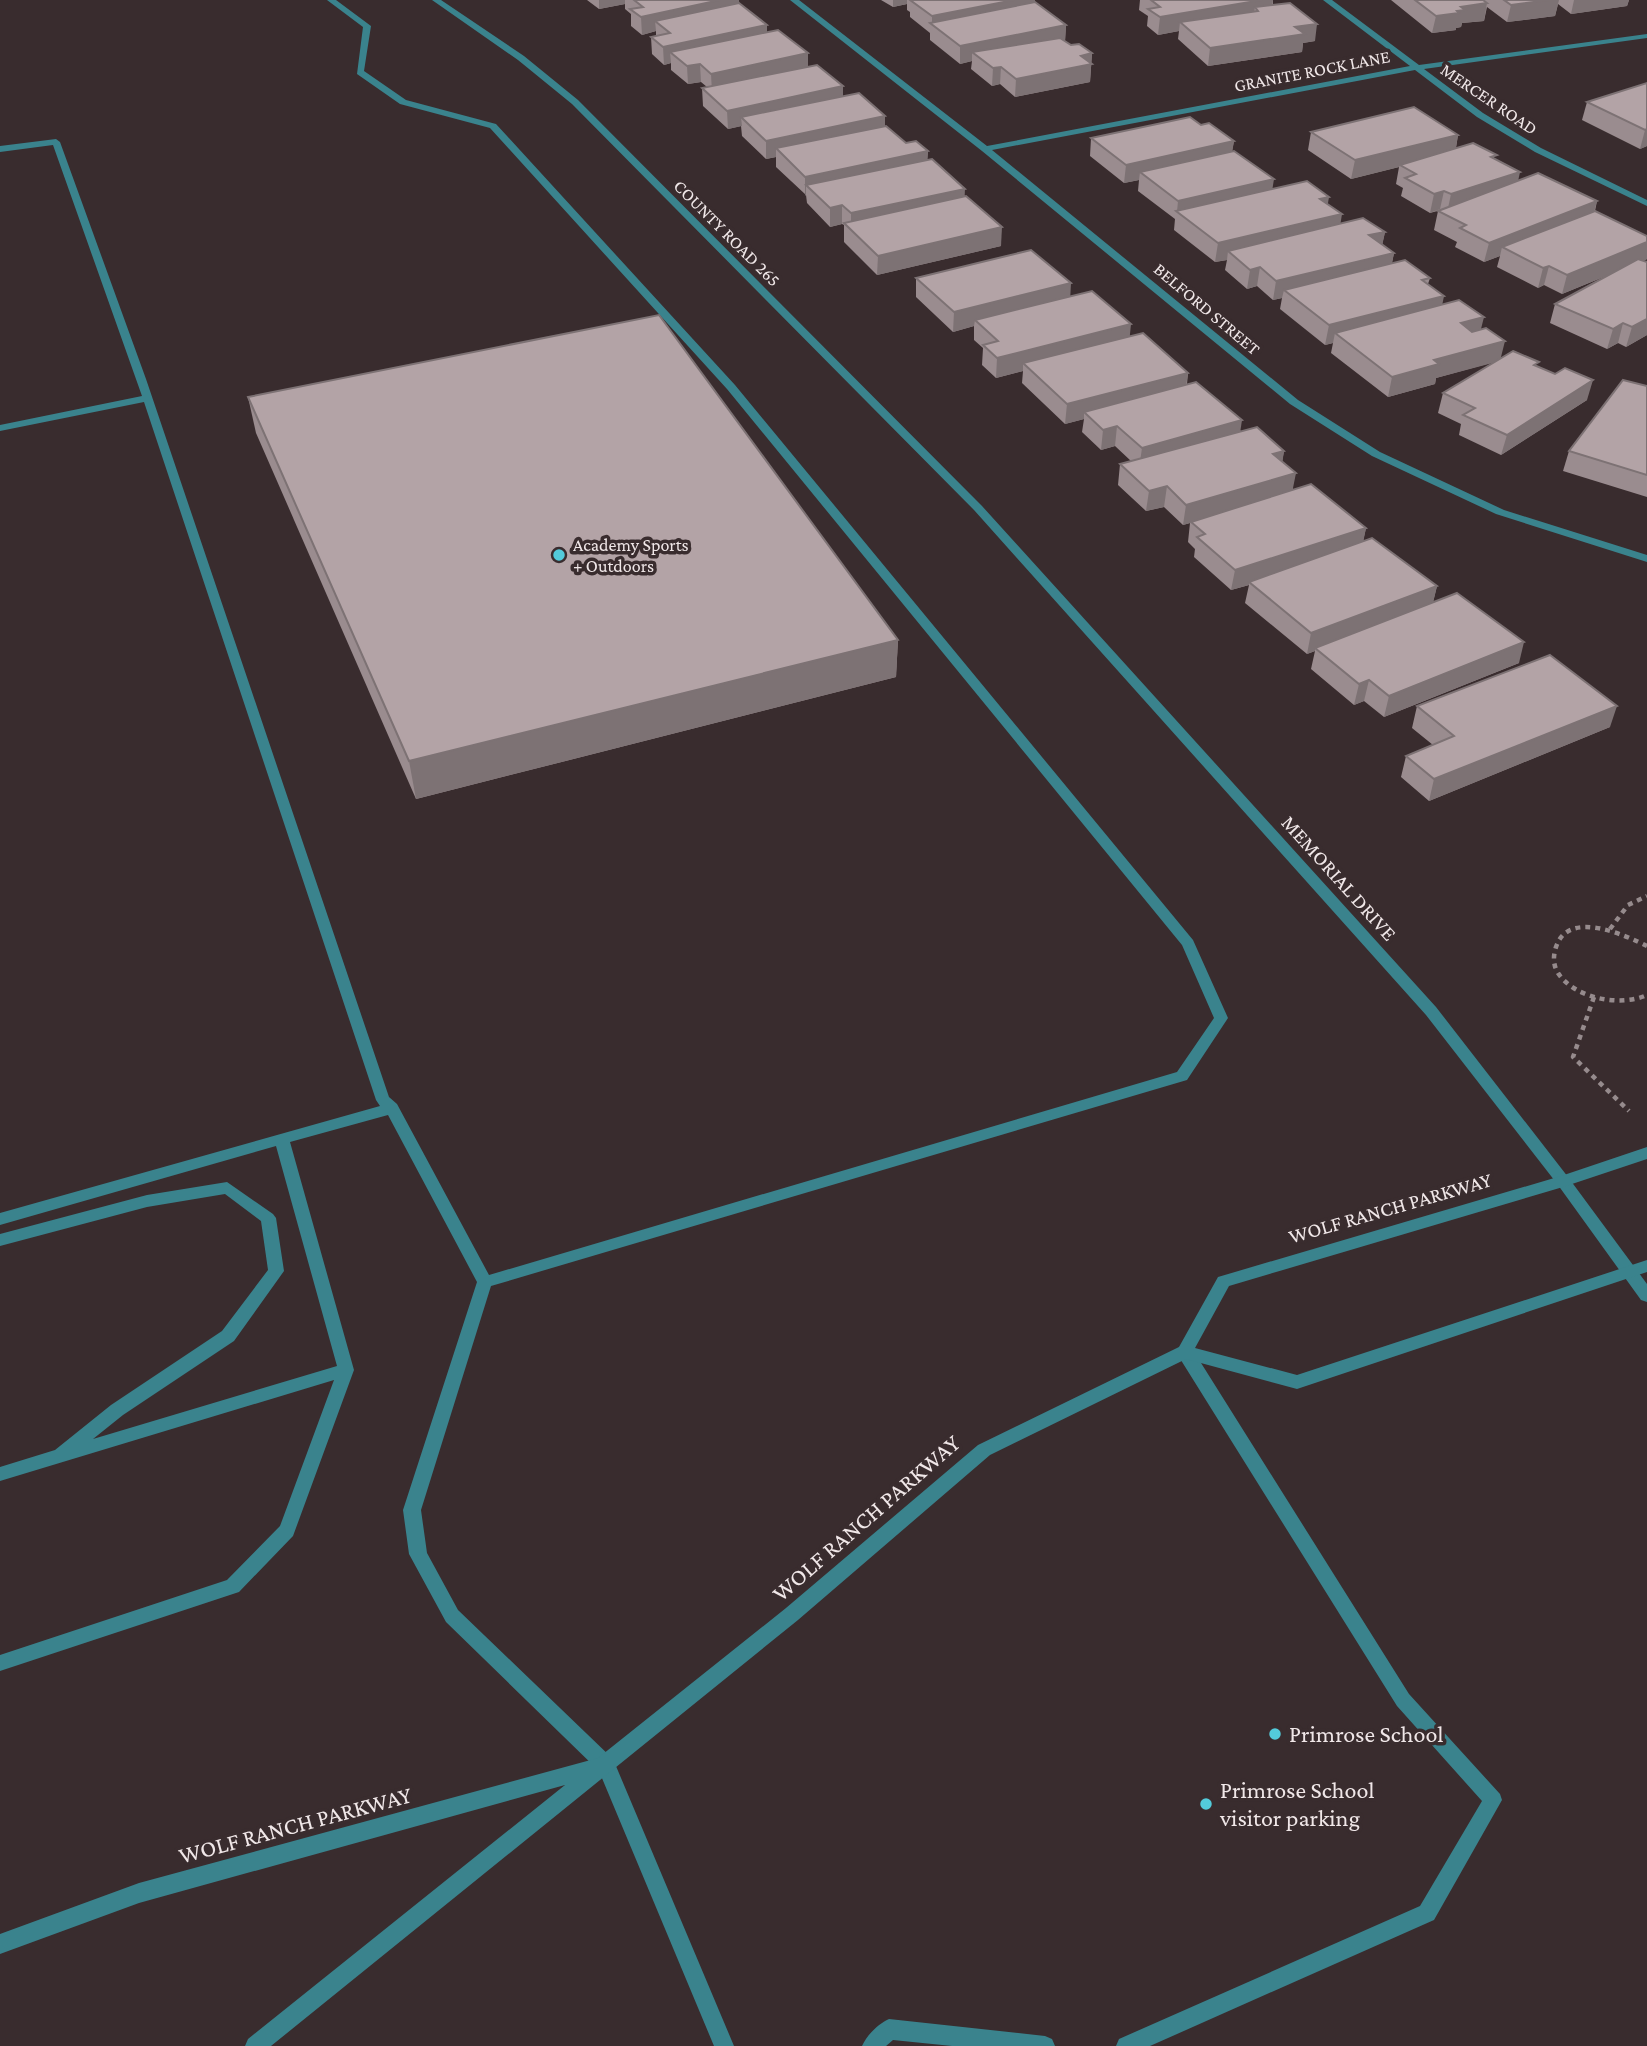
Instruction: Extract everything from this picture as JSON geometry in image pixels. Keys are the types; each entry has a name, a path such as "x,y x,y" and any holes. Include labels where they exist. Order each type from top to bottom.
{"street":[{"path":"331,0 367,26 360,72 403,102 493,126 731,387 1188,943 1221,1018 1182,1076 485,1282"},
{"name":"COUNTY ROAD 265","path":"436,0 521,58 575,102 978,508"},
{"name":"BELFORD STREET","path":"794,0 985,149 1294,402 1376,454 1500,512 1647,559"},
{"name":"MERCER ROAD","path":"1327,0 1480,115 1538,150 1647,203"},
{"name":"GRANITE ROCK LANE","path":"985,149 1415,68 1647,36"},
{"path":"0,149 56,142 147,398 383,1100 392,1108 485,1282 412,1510 418,1554 452,1616 606,1765 724,2046"},
{"path":"0,428 147,398"},
{"name":"MEMORIAL DRIVE","path":"978,508 1431,1011 1563,1181 1647,1296"},
{"path":"0,1219 392,1108"},
{"path":"0,1663 233,1586 287,1531 346,1370 282,1140"},
{"name":"WOLF RANCH PARKWAY","path":"255,2046 792,1614 984,1450 1185,1352 1224,1280 1563,1181 1647,1153"},
{"path":"0,1240 147,1201 227,1188 268,1218 275,1271 228,1336 117,1410 61,1455"},
{"path":"1185,1352 1297,1382 1647,1266"},
{"path":"1125,2046 1427,1913 1493,1800 1403,1700 1185,1352"},
{"path":"0,1474 346,1370"},
{"name":"WOLF RANCH PARKWAY","path":"0,1944 139,1893 606,1765"},
{"path":"872,2046 889,2029 1045,2046"}],"path":[{"path":"1610,929 1629,905 1647,896"},
{"path":"1647,946 1634,937 1610,929 1580,928 1566,933 1556,942 1552,953 1554,966 1563,979 1577,990 1594,997 1628,1001 1647,995"},
{"path":"1594,997 1573,1056 1629,1111"}],"building":[{"path":"634,0 720,0 641,17 630,9 643,7"},
{"path":"910,0 1014,0 932,16"},
{"path":"1151,0 1262,0 1160,17 1148,9 1160,7"},
{"path":"1415,0 1483,0 1487,3 1461,7 1465,10 1457,11 1459,13 1436,16"},
{"path":"1504,0 1549,0 1511,5"},
{"path":"1035,2 1066,25 960,46 930,23"},
{"path":"739,3 767,25 663,47 651,37 670,33 655,21"},
{"path":"1290,3 1317,24 1295,27 1305,34 1210,48 1180,22 1258,11 1255,7"},
{"path":"778,30 808,53 711,74 700,64 687,66 670,52"},
{"path":"1060,38 1071,45 1079,44 1092,53 1081,56 1092,64 1016,79 1001,67 993,68 972,52"},
{"path":"817,65 843,86 727,111 702,88"},
{"path":"1647,83 1645,130 1587,102"},
{"path":"859,93 885,116 766,141 741,117"},
{"path":"1414,107 1458,135 1355,160 1311,132"},
{"path":"1190,117 1201,125 1209,123 1234,141 1126,165 1091,138"},
{"path":"886,126 906,143 916,141 928,151 805,177 776,148"},
{"path":"1473,143 1497,155 1491,157 1520,172 1451,194 1444,191 1434,194 1405,178 1416,174 1400,165"},
{"path":"1234,151 1274,179 1178,201 1140,172"},
{"path":"932,159 965,189 851,213 842,205 830,208 806,185"},
{"path":"1538,173 1597,201 1489,243 1460,228 1466,225 1438,211"},
{"path":"1307,181 1329,197 1320,199 1342,214 1218,243 1176,211"},
{"path":"966,196 1002,227 878,256 844,223"},
{"path":"1595,211 1647,236 1647,242 1567,275 1549,266 1543,268 1502,247"},
{"path":"1363,218 1385,232 1369,235 1394,253 1276,281 1260,267 1250,270 1228,251"},
{"path":"1031,250 1071,283 954,312 916,278"},
{"path":"1638,259 1647,262 1647,319 1632,327 1623,323 1613,329 1555,304"},
{"path":"1405,260 1430,278 1422,280 1444,296 1329,325 1284,290"},
{"path":"1092,291 1131,324 997,358 983,345 998,341 975,320"},
{"path":"1459,300 1484,317 1461,323 1472,332 1486,328 1505,341 1434,360 1439,364 1392,377 1335,333"},
{"name":"Academy Sports + Outdoors","path":"659,315 898,640 409,761 248,397"},
{"path":"1143,333 1188,373 1067,404 1023,363"},
{"path":"1513,351 1539,362 1534,365 1555,374 1565,368 1593,380 1507,435 1463,415 1475,408 1443,393"},
{"path":"1623,380 1647,386 1647,475 1569,451"},
{"path":"1196,382 1242,420 1142,448 1117,426 1103,430 1084,412"},
{"path":"1257,427 1284,451 1273,454 1296,473 1186,505 1167,486 1149,491 1120,464"},
{"path":"1311,484 1366,528 1235,570 1197,537 1205,534 1191,522"},
{"path":"1372,538 1437,586 1311,633 1249,582"},
{"path":"1457,593 1524,642 1389,696 1369,680 1359,684 1315,648"},
{"path":"1550,655 1617,706 1434,779 1406,756 1454,736 1417,706"}],"place":[{"name":"Academy Sports + Outdoors","path":"559,555"},
{"name":"Primrose School","path":"1275,1734"},
{"name":"Primrose School visitor parking","path":"1206,1804"}]}
